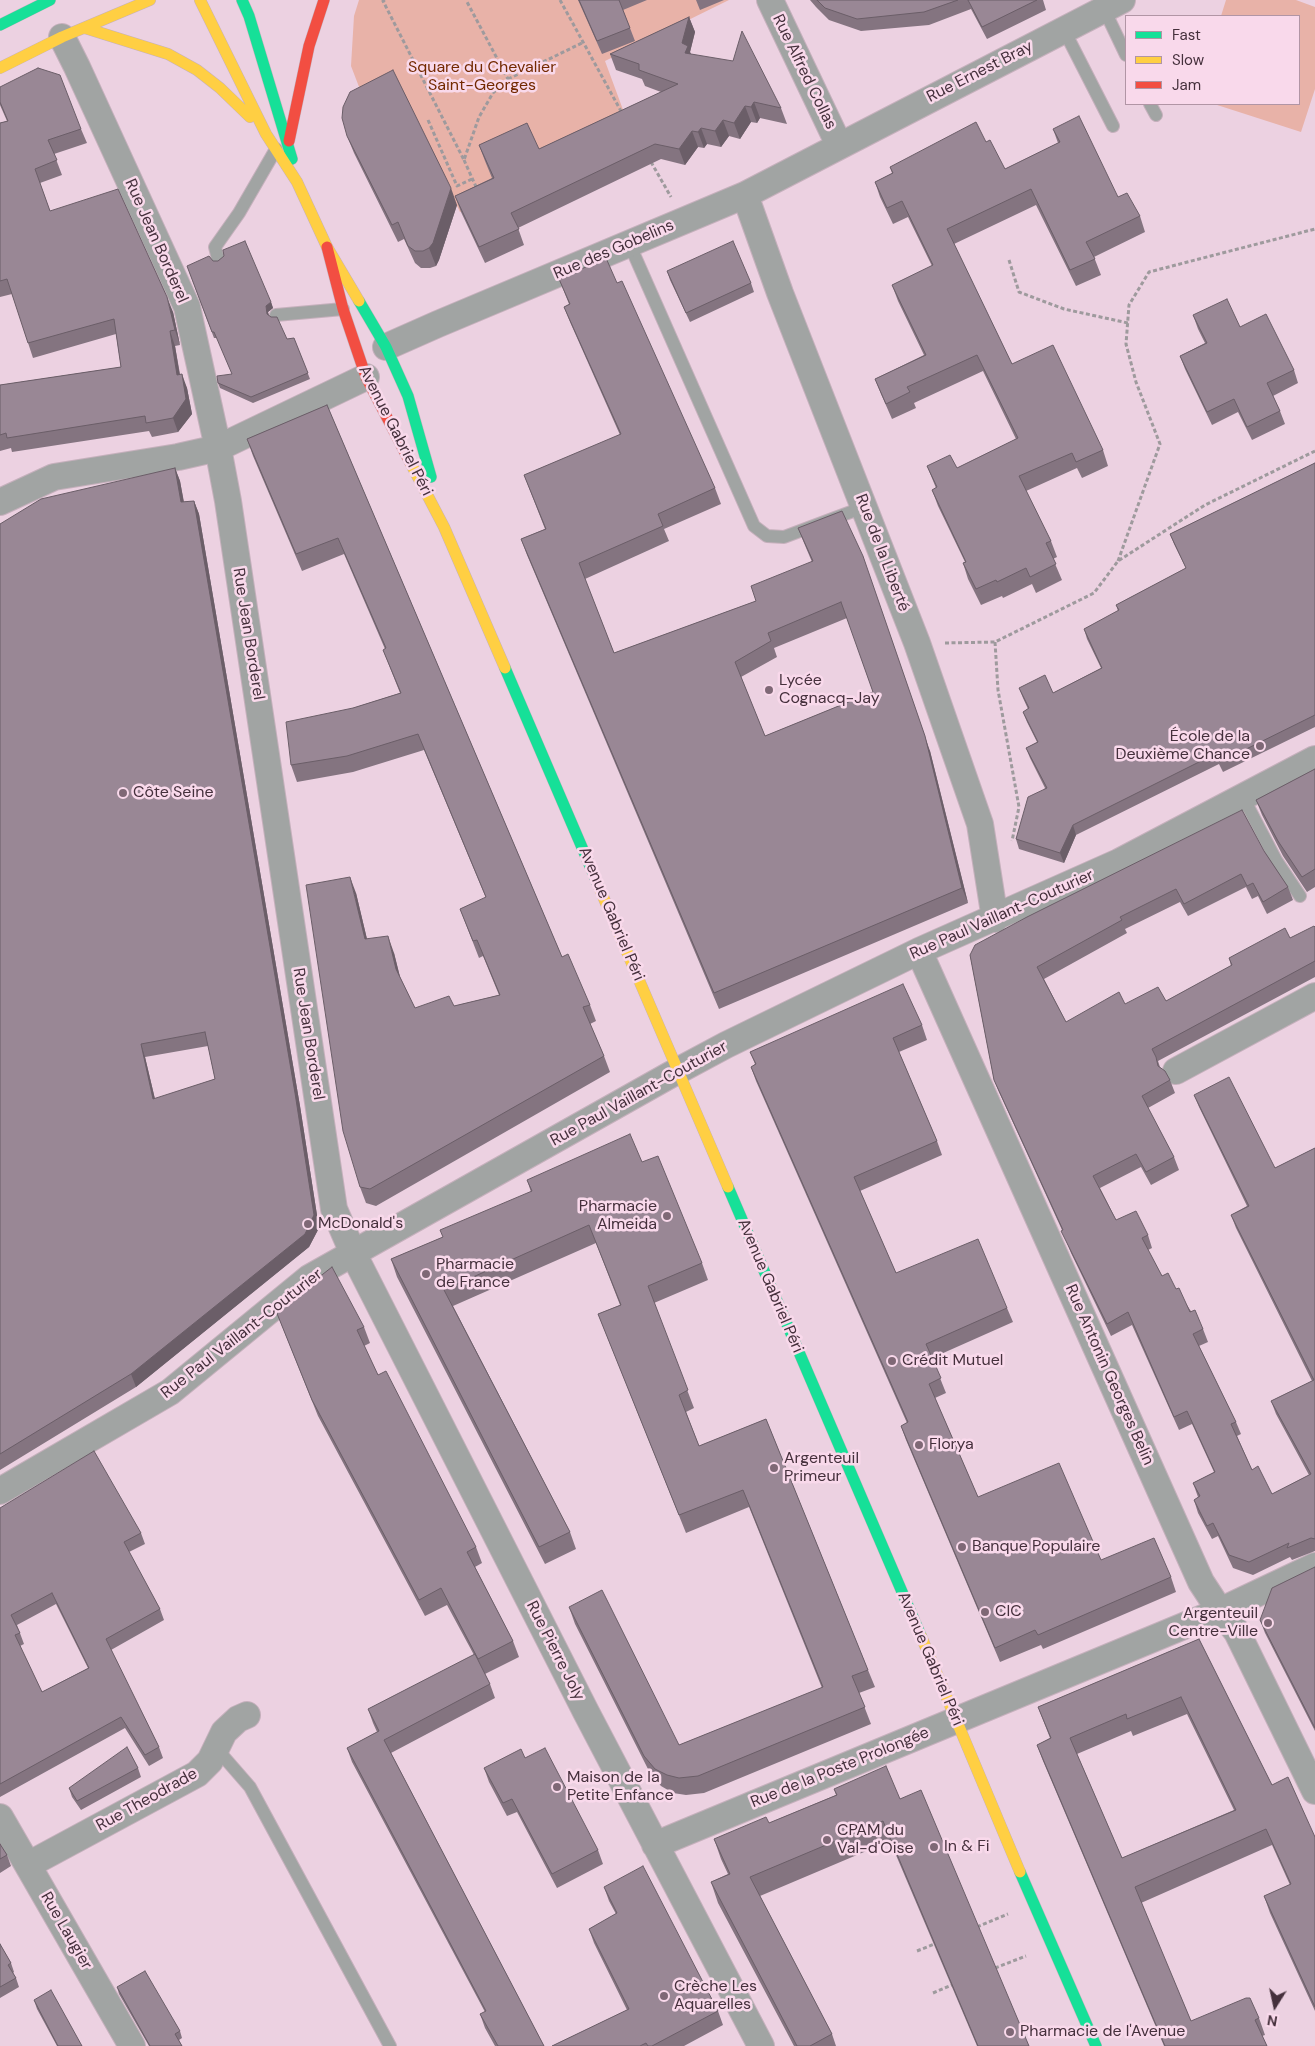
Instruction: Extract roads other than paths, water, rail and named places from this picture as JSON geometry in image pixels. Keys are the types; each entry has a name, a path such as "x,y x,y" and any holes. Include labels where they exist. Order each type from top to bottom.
{"main road":[{"path":"0,25 33,5 50,0"},
{"path":"0,68 73,33 150,0"},
{"name":"Avenue Gabriel Péri","path":"200,0 266,134 296,182 327,247 386,348 408,396 444,527"},
{"name":"Avenue Gabriel Péri","path":"242,0 249,16 288,143 296,182"},
{"path":"288,143 309,46 324,0"},
{"path":"73,33 151,48 197,70 220,88 266,134"},
{"name":"Avenue Gabriel Péri","path":"327,247 343,309 366,376 444,527 1096,2046"}],"street":[{"name":"Rue Alfred Collas","path":"770,0 839,145"},
{"name":"Rue Ernest Bray","path":"839,145 1113,5"},
{"name":"Rue Jean Borderel","path":"73,33 77,67 187,308 228,501 334,1208 352,1253"},
{"name":"Rue des Gobelins","path":"386,348 438,324 745,195 839,145"},
{"name":"Rue de la Liberté","path":"745,195 780,293 917,643 980,824 995,919"},
{"path":"0,502 54,477 178,457 218,448 366,376"},
{"name":"Rue Paul Vaillant-Couturier","path":"0,1491 170,1392 309,1278 677,1071 919,951 995,919 1119,862 1315,759"},
{"name":"Rue Antonin Georges Belin","path":"919,951 1201,1582 1236,1632 1315,1791"},
{"path":"1176,1071 1315,996"},
{"name":"Rue Pierre Joly","path":"352,1253 655,1845 754,2044"},
{"name":"Rue de la Poste Prolongée","path":"655,1845 1220,1611 1315,1566"},
{"name":"Rue Theodrade","path":"28,1865 197,1774 210,1761 224,1732 238,1719 247,1715"},
{"name":"Rue Laugier","path":"0,1817 132,2046"}],"lane":[{"path":"1113,5 1125,51"},
{"path":"1064,30 1113,126"},
{"path":"218,259 215,247 239,213 276,149"},
{"path":"630,243 754,526 767,536 784,537 864,507"},
{"path":"276,315 343,309"},
{"path":"1243,798 1276,860 1300,896"},
{"path":"216,1748 250,1787 390,2046"}],"place":[{"name":"Lycée Cognacq-Jay","path":"769,690"},
{"name":"École de la Deuxième Chance","path":"1260,746"},
{"name":"Côte Seine","path":"123,793"},
{"name":"Pharmacie Almeida","path":"667,1216"},
{"name":"McDonald's","path":"308,1224"},
{"name":"Pharmacie de France","path":"426,1274"},
{"name":"Crédit Mutuel","path":"892,1361"},
{"name":"Florya","path":"919,1445"},
{"name":"Argenteuil Primeur","path":"774,1468"},
{"name":"Banque Populaire","path":"962,1547"},
{"name":"CIC","path":"985,1612"},
{"name":"Argenteuil Centre-Ville","path":"1268,1623"},
{"name":"Maison de la Petite Enfance","path":"557,1787"},
{"name":"CPAM du Val-d'Oise","path":"827,1840"},
{"name":"In & Fi","path":"934,1847"},
{"name":"Crèche Les Aquarelles","path":"664,1996"},
{"name":"Pharmacie de l'Avenue","path":"1010,2032"}],"park label":[{"name":"Square du Chevalier Saint-Georges","path":"482,77"}]}
